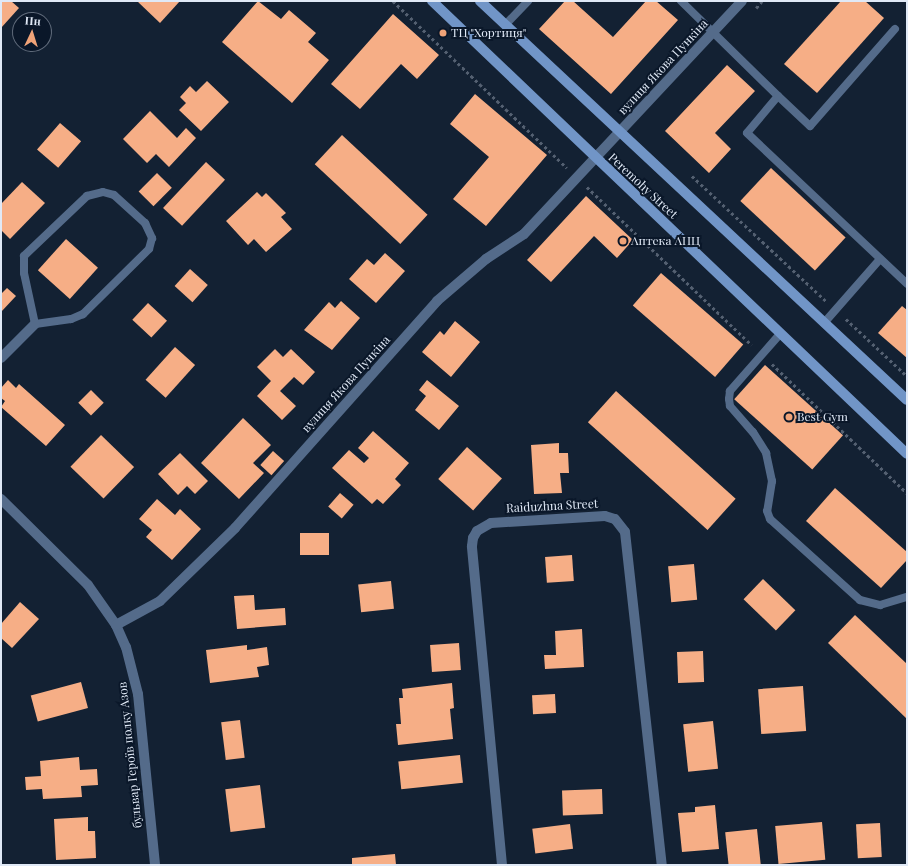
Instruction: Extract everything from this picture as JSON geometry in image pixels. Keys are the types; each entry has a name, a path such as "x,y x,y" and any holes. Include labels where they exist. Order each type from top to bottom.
{"main road":[{"name":"Peremohy Street","path":"432,1 907,454"},
{"name":"Peremohy Street","path":"480,1 907,400"}],"street":[{"name":"вулиця Якова Пункіна","path":"116,625 143,613 165,596 235,528 437,301 486,259 524,234 596,159 742,1"},
{"path":"1,358 34,324"},
{"name":"бульвар Героїв полку Азов","path":"1,499 88,585 116,625 126,647 138,694 155,865"},
{"name":"Raiduzhna Street","path":"502,865 472,546 473,538 477,531 491,523 605,516 615,520 625,532 662,865"}],"lane":[{"path":"505,25 528,1"},
{"path":"681,1 712,33 810,126 895,29"},
{"path":"778,96 747,133 907,284"},
{"path":"103,192 114,196 149,227 152,238 149,249 83,314 71,319 34,324 24,273 24,256 87,196 103,192"},
{"path":"824,323 880,259"},
{"path":"780,334 730,391 729,399 730,406 757,436 766,453 772,481 767,511 770,519 860,600 880,604 907,597"}],"path":[{"path":"393,1 907,493"},
{"path":"690,175 907,376"}],"building":[{"path":"1,1 11,1 19,8 15,12 12,12 12,16 1,28"},
{"path":"137,1 180,1 160,23"},
{"path":"258,1 281,19 289,10 316,33 308,42 329,60 292,103 222,42"},
{"path":"565,1 573,1 613,37 646,1 656,1 678,20 611,94 539,29"},
{"path":"841,1 865,1 884,18 817,93 784,64"},
{"path":"393,14 439,55 417,79 401,64 360,109 331,84"},
{"path":"727,65 755,91 715,133 731,149 709,173 665,131"},
{"path":"207,81 229,102 201,131 179,110 186,103 180,97 190,86 196,92"},
{"path":"475,94 547,155 486,226 453,199 489,157 450,124"},
{"path":"150,111 177,138 186,128 196,138 169,167 156,154 147,163 123,139"},
{"path":"60,123 81,141 58,168 37,149"},
{"path":"342,135 428,215 400,244 315,164"},
{"path":"206,162 225,180 182,226 163,208"},
{"path":"771,168 846,238 815,270 740,201"},
{"path":"157,173 172,188 153,206 139,191"},
{"path":"22,182 45,203 10,239 1,230 1,204"},
{"path":"257,192 262,197 266,193 286,213 281,217 292,229 266,252 254,239 248,245 226,221"},
{"path":"586,196 633,240 617,258 594,236 551,282 527,260"},
{"path":"66,239 98,268 70,299 38,270"},
{"path":"385,253 405,271 376,303 349,279 367,259 374,265"},
{"path":"190,269 208,285 192,302 175,286"},
{"path":"661,273 743,345 715,377 633,305"},
{"path":"7,288 16,296 1,312 1,294"},
{"path":"341,301 360,318 332,350 304,330 329,302 335,308"},
{"path":"148,303 167,321 151,338 132,320"},
{"path":"902,306 907,310 907,358 878,333"},
{"path":"455,321 480,342 451,377 422,352 440,331 444,335"},
{"path":"175,347 195,365 166,398 146,380"},
{"path":"275,349 283,357 291,349 315,372 303,385 294,377 280,391 296,406 282,420 257,396 271,381 257,367"},
{"name":"Best Gym","path":"765,365 843,435 812,469 734,399"},
{"path":"8,380 16,388 19,384 65,425 46,446 1,407 5,401 1,398 1,388"},
{"path":"427,380 459,406 439,430 415,410 426,396 419,390"},
{"path":"91,390 104,403 91,415 78,403"},
{"path":"616,391 736,499 708,530 588,422"},
{"path":"243,418 271,445 253,463 264,473 239,499 201,463"},
{"path":"373,431 409,463 395,479 401,485 383,504 377,499 372,504 332,468 349,450 364,463 369,458 358,448"},
{"path":"101,435 134,467 104,499 70,467"},
{"path":"559,443 559,453 568,453 569,473 560,473 562,493 534,494 531,445"},
{"path":"467,447 502,478 473,510 438,479"},
{"path":"273,451 284,461 271,475 260,465"},
{"path":"180,453 208,481 195,494 187,486 178,495 158,474"},
{"path":"835,488 907,552 907,560 881,588 806,521"},
{"path":"340,493 354,505 342,518 328,507"},
{"path":"157,499 175,515 180,509 201,529 172,560 146,537 152,530 139,519"},
{"path":"300,533 329,533 329,555 300,555"},
{"path":"572,555 574,581 547,583 545,557"},
{"path":"694,564 697,600 671,602 668,566"},
{"path":"763,579 795,610 776,630 744,599"},
{"path":"391,581 394,609 361,612 358,584"},
{"path":"254,595 255,610 285,608 286,625 237,629 234,596"},
{"path":"20,602 39,619 12,648 1,638 1,624"},
{"path":"855,615 907,664 907,719 828,643"},
{"path":"582,629 584,667 545,669 544,655 556,655 555,631"},
{"path":"459,643 461,670 432,672 430,645"},
{"path":"247,645 247,650 267,647 269,665 257,667 259,677 210,683 206,650"},
{"path":"703,651 704,682 678,683 677,652"},
{"path":"81,682 88,708 38,722 31,695"},
{"path":"452,683 454,708 450,709 453,739 398,745 396,724 401,724 399,698 403,698 402,689"},
{"path":"803,686 806,731 761,734 758,689"},
{"path":"555,694 556,713 533,714 532,695"},
{"path":"240,720 245,758 226,760 221,722"},
{"path":"713,721 718,769 688,772 683,724"},
{"path":"460,755 463,783 401,789 398,761"},
{"path":"79,757 80,770 97,769 98,785 81,786 82,797 43,799 42,789 26,790 25,777 41,776 40,761"},
{"path":"260,785 265,828 231,832 225,789"},
{"path":"602,789 603,814 563,815 562,790"},
{"path":"715,805 719,849 682,852 678,813 695,812 695,807"},
{"path":"88,817 88,831 95,831 96,858 56,860 54,819"},
{"path":"822,822 825,860 778,864 775,826"},
{"path":"880,823 882,857 858,858 856,824"},
{"path":"570,824 573,849 535,853 532,829"},
{"path":"757,829 761,865 729,865 725,832"},
{"path":"395,854 396,865 352,865 352,858"}],"place":[{"name":"ТЦ \"Хортиця\"","path":"443,33"},
{"name":"Аптека АНЦ","path":"623,241"},
{"name":"Best Gym","path":"789,417"}]}
